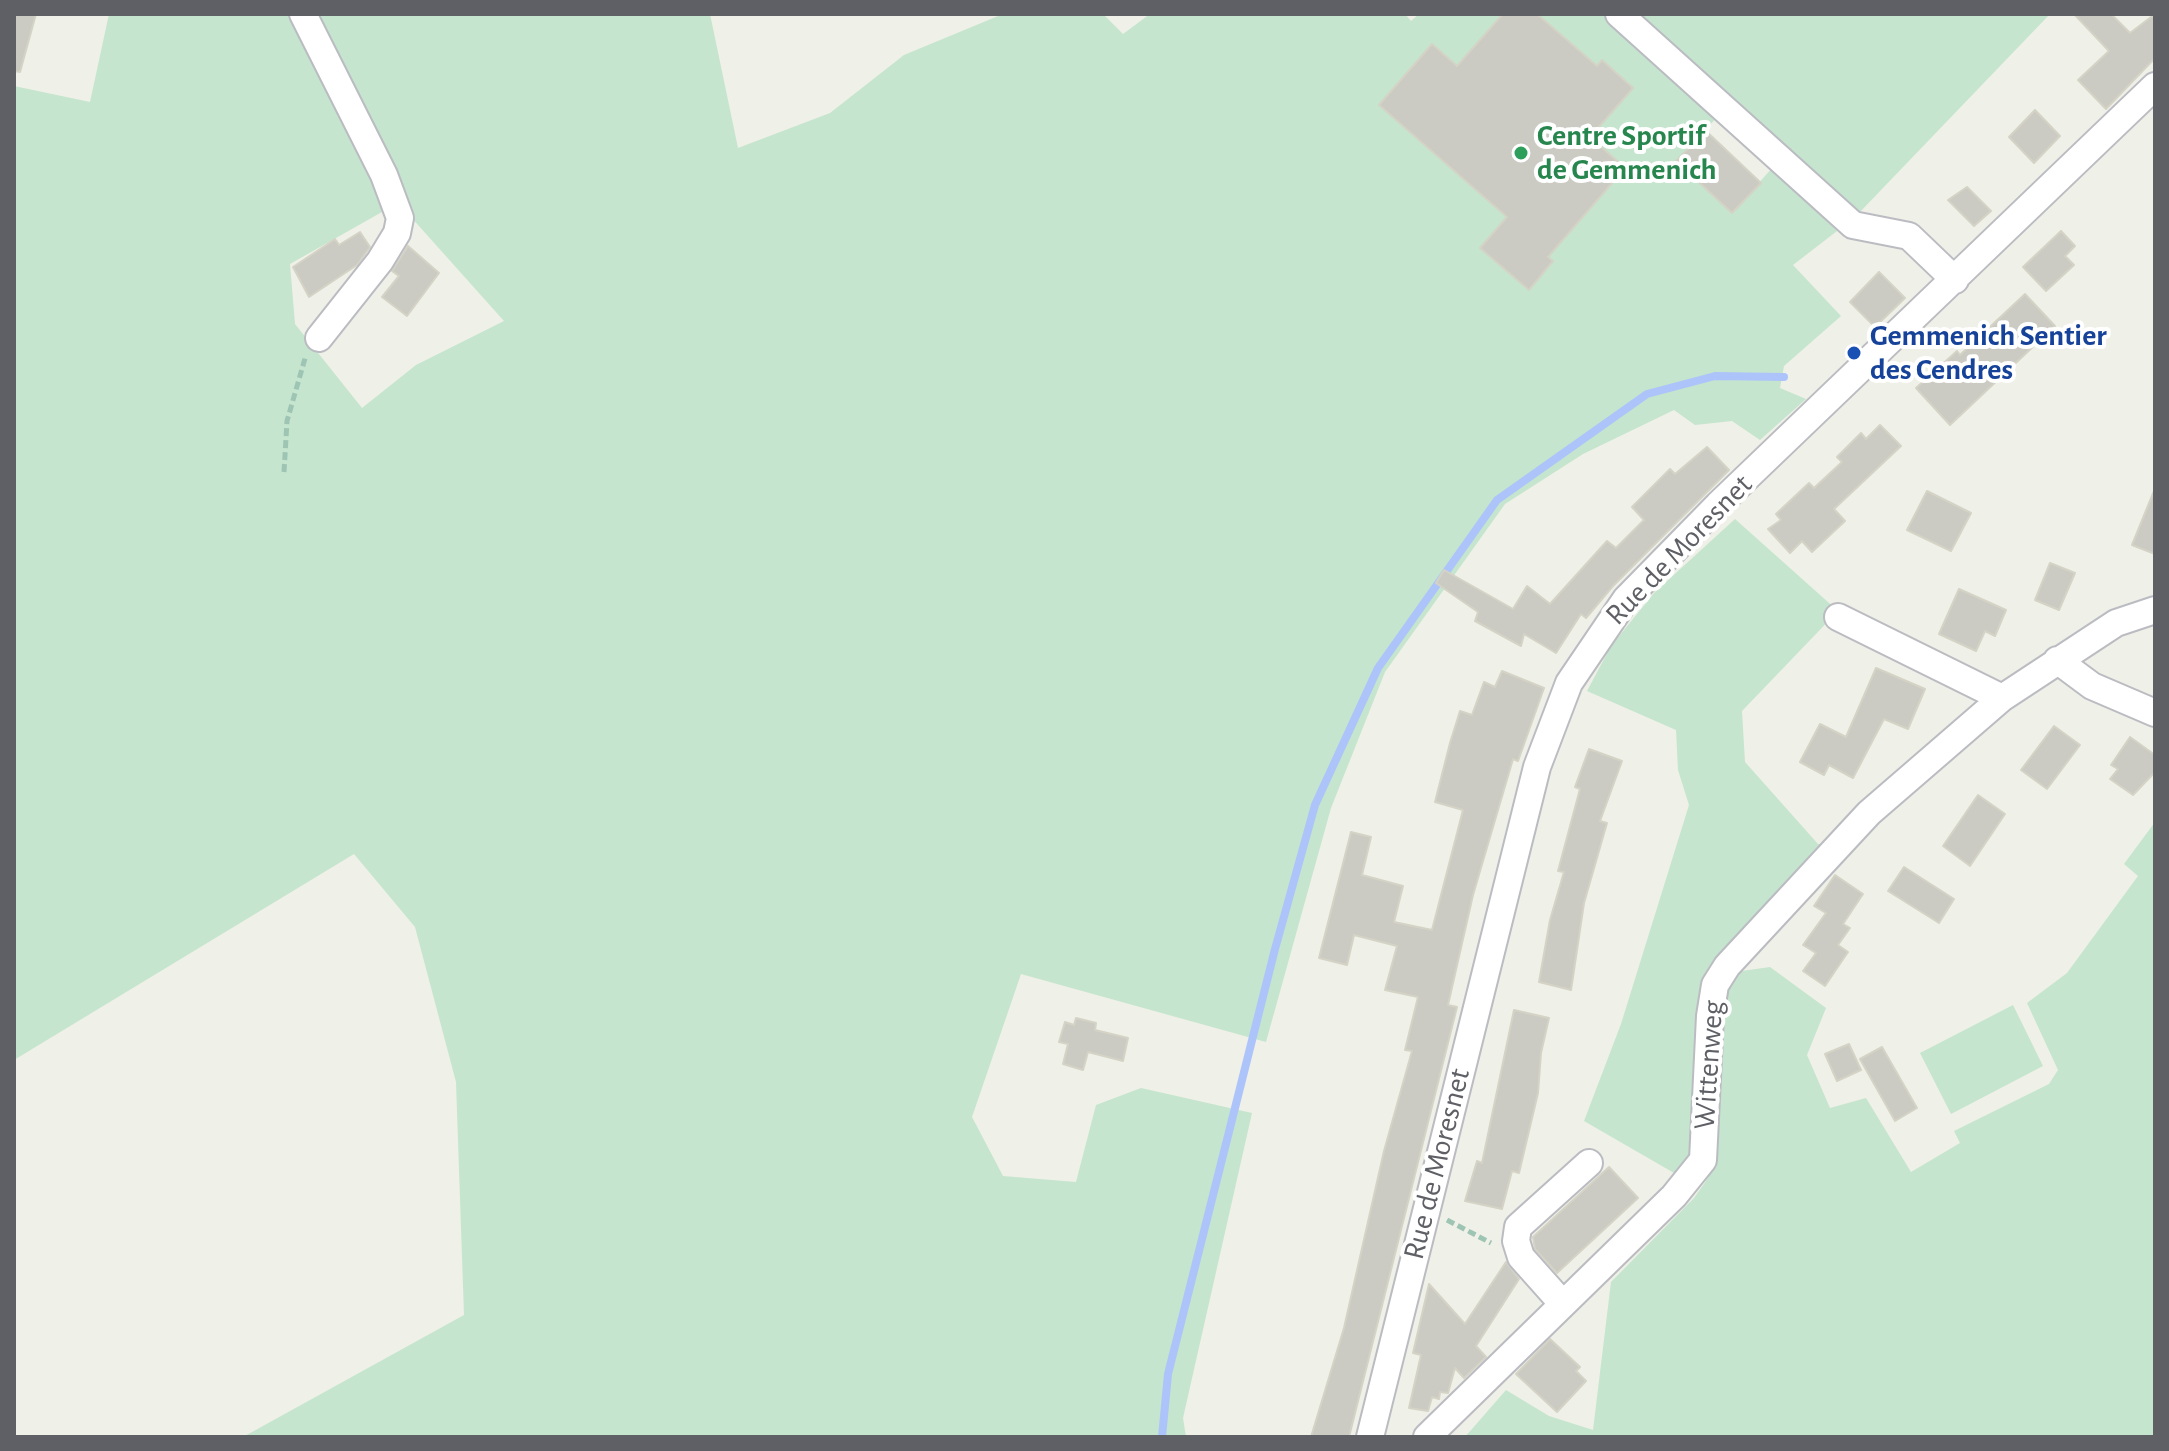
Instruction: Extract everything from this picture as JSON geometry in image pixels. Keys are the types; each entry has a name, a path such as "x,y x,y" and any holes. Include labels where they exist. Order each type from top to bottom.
{"street":[{"path":"303,14 384,175 400,218 397,233 380,261 319,338"},
{"path":"1619,14 1853,225 1909,236 1955,280"},
{"name":"Rue de Moresnet","path":"1370,1437 1537,767 1569,683 1626,599 1718,505 2155,86"},
{"name":"Wittenweg","path":"1427,1437 1652,1217 1703,1160 1710,1016 1715,985 1737,955 1869,813 2002,698 2116,623 2155,610"},
{"path":"1838,617 2002,698"},
{"path":"2057,660 2092,686 2155,713"},
{"path":"1562,1303 1521,1257 1516,1241 1518,1227 1589,1163"}],"path":[{"path":"284,472 282,451 297,380 304,359 319,338"},
{"path":"1426,1210 1521,1257"}],"green space":[{"path":"109,14 294,14 389,208 290,264 295,324 362,408 416,365 504,321 410,216 313,14 710,14 738,148 830,113 904,55 1003,14 1103,14 1123,34 1150,14 1405,14 1411,21 1419,14 1612,14 1720,114 1676,162 1732,213 1773,167 1837,231 1793,265 1841,316 1784,366 1780,388 1806,399 1760,440 1732,421 1695,425 1674,410 1583,454 1505,504 1385,672 1331,808 1266,1042 1021,974 972,1117 1003,1176 1076,1182 1096,1105 1141,1088 1252,1113 1183,1418 1186,1437 243,1437 464,1315 456,1082 415,927 354,854 14,1060 14,86 90,102"},
{"path":"1632,14 2050,14 1858,214"},
{"path":"1735,519 1838,611 1742,711 1745,762 1818,844 1826,844 1732,951 1702,1144 1681,1177 1584,1121 1621,1024 1689,805 1678,770 1676,730 1587,691 1611,646 1654,593"},
{"path":"2155,822 2155,1437 1465,1437 1506,1390 1549,1416 1593,1430 1611,1282 1694,1198 1708,1178 1714,1150 1724,994 1735,972 1770,967 1826,1008 1807,1055 1830,1108 1866,1098 1911,1172 1960,1143 1954,1131 2049,1084 2058,1070 2027,1003 2067,973 2138,876 2124,864"},
{"path":"2013,1005 2043,1066 1951,1114 1920,1053"}],"building":[{"path":"14,14 36,14 20,72 14,71"},
{"name":"Centre Sportif de Gemmenich","path":"1503,14 1537,14 1597,66 1602,60 1633,88 1590,137 1625,168 1548,257 1553,261 1529,290 1480,248 1507,217 1379,105 1432,44 1457,66"},
{"path":"2074,14 2111,14 2130,33 2155,14 2155,58 2106,109 2078,80 2109,51"},
{"path":"2035,110 2060,136 2034,163 2009,137"},
{"path":"1706,131 1761,183 1732,213 1676,161"},
{"path":"1967,187 1991,211 1974,226 1948,200"},
{"path":"2061,231 2075,246 2065,256 2074,265 2046,291 2023,267"},
{"path":"360,232 370,247 357,265 309,297 293,267 335,239 339,245"},
{"path":"408,246 439,273 407,316 382,297 399,276 392,271"},
{"path":"1879,272 1905,298 1875,327 1850,302"},
{"path":"2025,294 2055,326 1950,425 1916,388 1957,351 1960,355"},
{"path":"1880,425 1901,446 1834,509 1845,521 1812,552 1802,541 1790,553 1768,529 1781,520 1776,514 1809,483 1814,488 1842,462 1837,457 1861,433 1866,439"},
{"path":"1707,447 1729,470 1613,586 1586,618 1581,614 1556,653 1524,634 1521,646 1475,621 1478,612 1436,583 1444,570 1513,609 1527,586 1550,604 1607,541 1616,548 1644,520 1632,507 1670,469 1675,474"},
{"path":"1927,491 1971,513 1951,551 1907,530"},
{"path":"2155,491 2155,554 2132,545"},
{"path":"2050,563 2075,573 2059,610 2035,600"},
{"path":"1959,589 2006,610 1995,636 1985,631 1976,651 1939,634"},
{"path":"1876,668 1925,689 1908,729 1884,719 1853,778 1829,765 1824,775 1800,762 1820,724 1846,737"},
{"path":"1502,671 1544,688 1518,761 1513,759 1473,895 1448,1005 1457,1007 1349,1437 1311,1437 1344,1328 1384,1151 1412,1051 1405,1050 1418,997 1385,990 1397,946 1354,935 1347,965 1319,958 1351,832 1371,837 1362,875 1403,886 1394,922 1432,930 1463,810 1435,802 1450,743 1460,711 1472,715 1484,682 1495,687"},
{"path":"2054,726 2080,745 2047,789 2021,770"},
{"path":"2130,737 2155,755 2155,772 2133,795 2110,779 2118,769 2111,765"},
{"path":"1589,749 1622,761 1600,821 1607,823 1584,903 1571,990 1539,982 1550,920 1564,872 1558,871 1580,789 1575,787"},
{"path":"1978,795 2005,814 1970,866 1943,846"},
{"path":"1904,867 1954,899 1939,923 1888,891"},
{"path":"1835,875 1863,894 1843,924 1850,928 1838,945 1848,952 1825,986 1803,971 1816,953 1803,945 1826,913 1814,906"},
{"path":"1514,1010 1549,1018 1541,1053 1538,1093 1519,1173 1512,1171 1502,1209 1465,1201 1477,1161 1482,1163"},
{"path":"1076,1018 1096,1023 1095,1030 1128,1038 1123,1061 1088,1052 1083,1070 1063,1064 1068,1044 1059,1042 1065,1022 1074,1025"},
{"path":"1849,1044 1861,1070 1837,1081 1825,1054"},
{"path":"1882,1047 1917,1108 1895,1121 1860,1059"},
{"path":"1609,1167 1638,1198 1557,1273 1535,1249 1533,1237"},
{"path":"1506,1262 1519,1279 1476,1346 1486,1357 1464,1378 1455,1368 1448,1393 1440,1392 1439,1399 1432,1397 1428,1411 1409,1408 1421,1355 1413,1353 1429,1284 1465,1324"},
{"path":"1550,1339 1580,1367 1576,1371 1586,1381 1557,1412 1516,1374"}],"waterway":[{"path":"1162,1437 1168,1374 1275,949 1315,805 1378,668 1497,500 1647,394 1715,376 1784,377"}],"place":[{"name":"Centre Sportif de Gemmenich","path":"1521,153"},
{"name":"Gemmenich Sentier des Cendres","path":"1854,353"}]}
